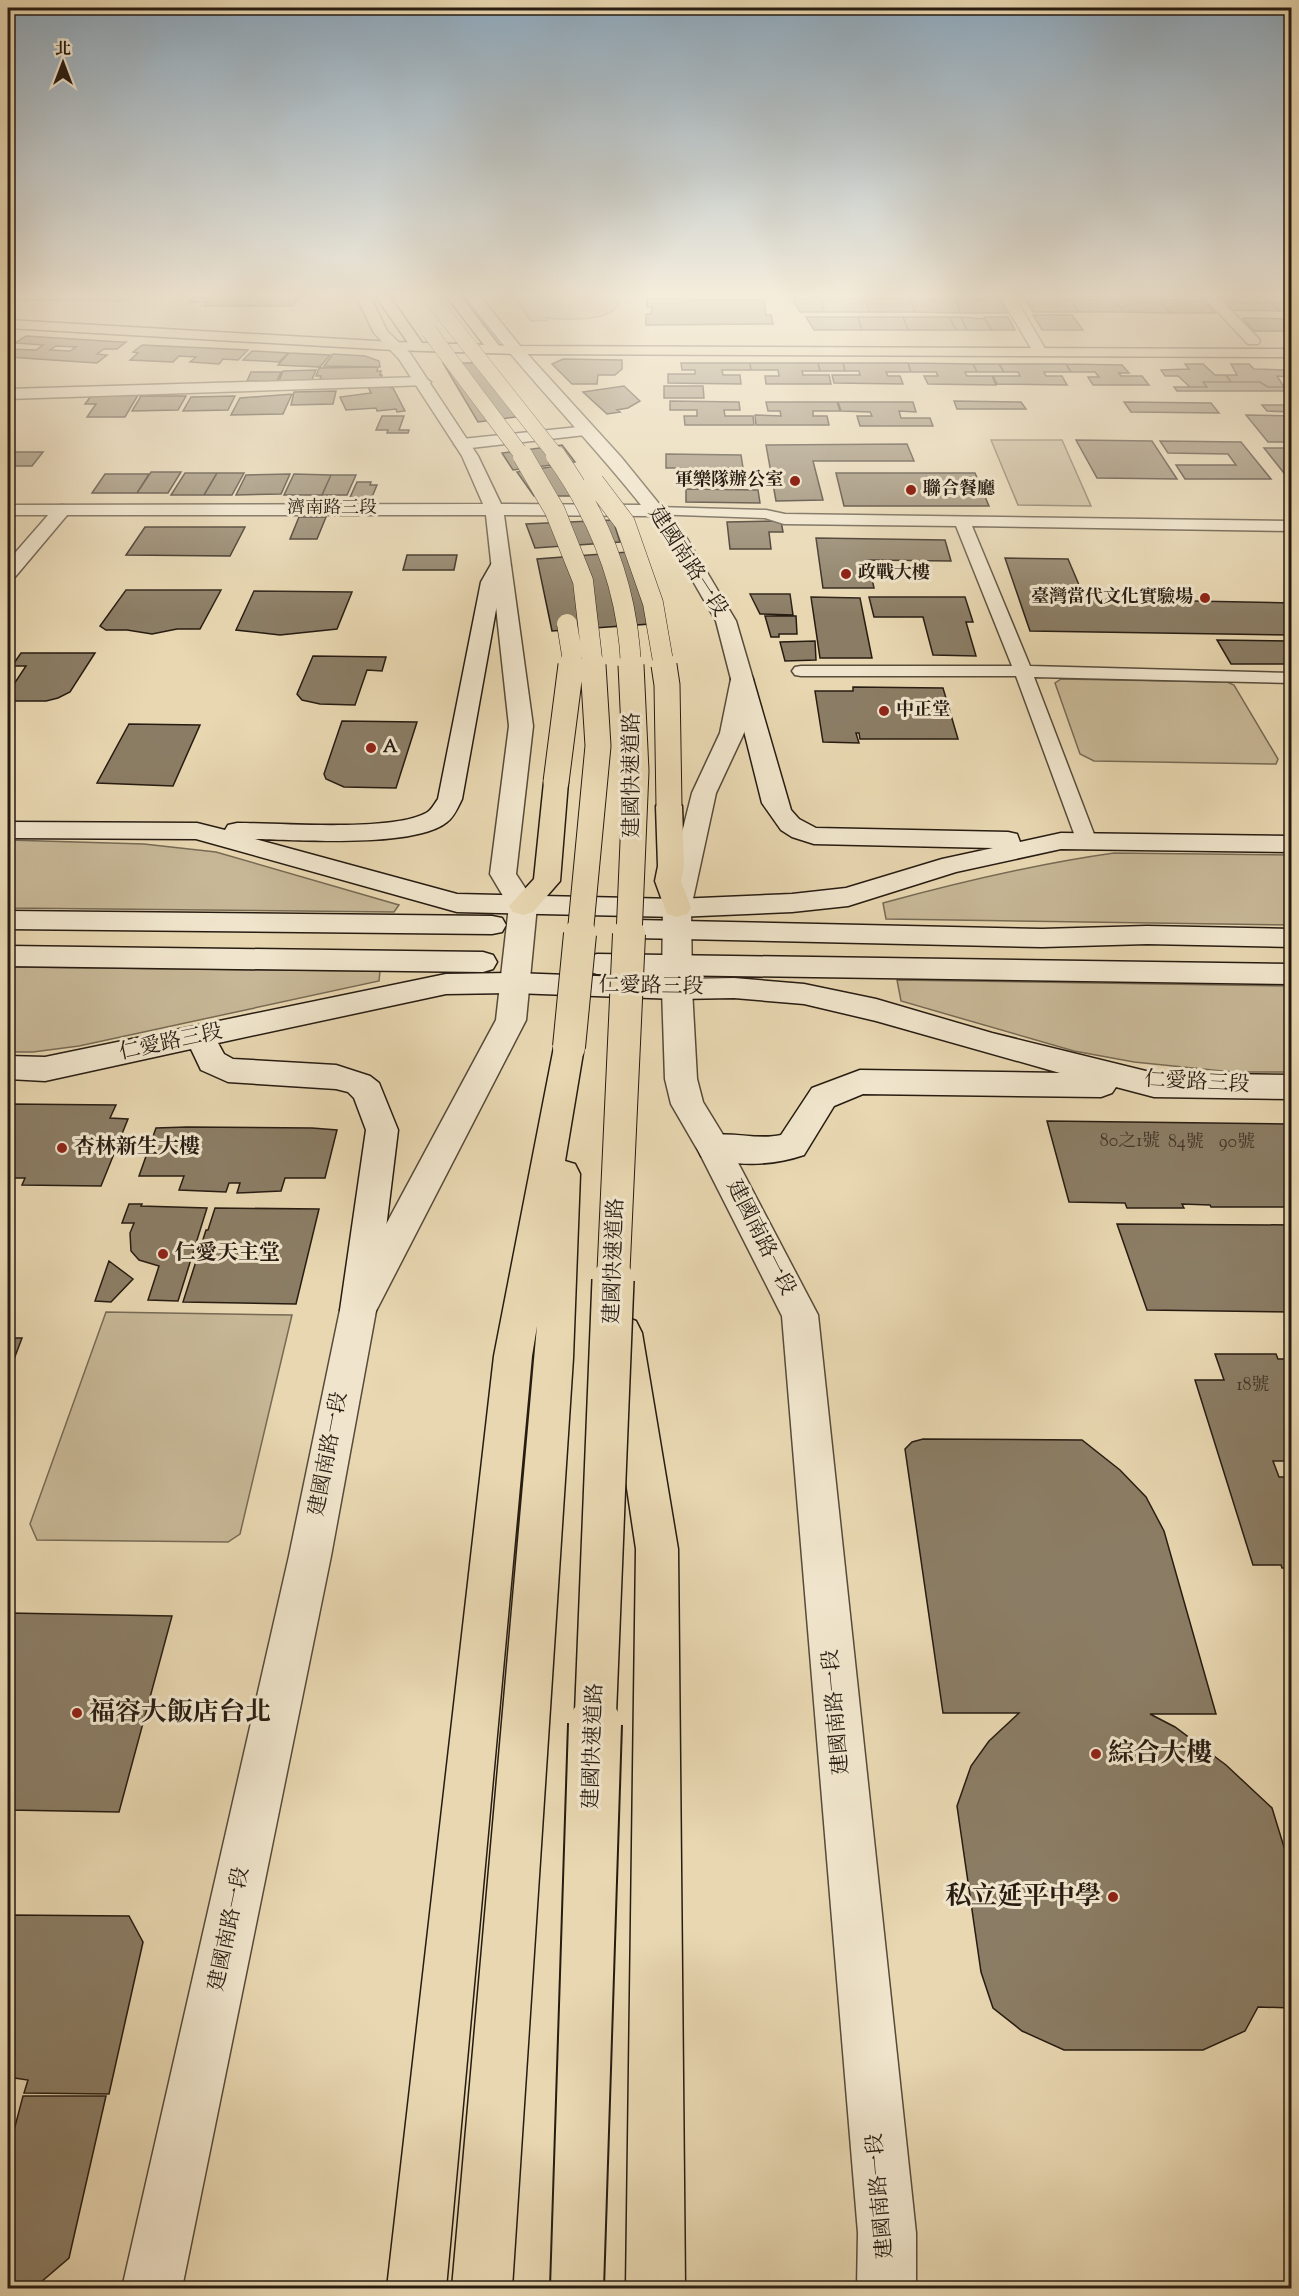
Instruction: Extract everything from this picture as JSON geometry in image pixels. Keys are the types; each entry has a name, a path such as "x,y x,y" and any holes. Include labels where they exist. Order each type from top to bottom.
{"main road":[{"name":"建國快速道路","path":"480,401 522,454 555,511 583,581 592,645 598,746 569,1047 555,1358 482,2289"},
{"path":"480,401 494,450 500,458"},
{"name":"建國快速道路","path":"513,401 558,458 594,515 617,575 631,658 636,771 615,1282 599,1597 577,2289"},
{"path":"541,436 588,475 625,523 653,603 667,685 670,866 668,880 677,919"},
{"path":"516,482 541,530"},
{"path":"518,944 548,881 556,782 572,656 565,610"},
{"path":"416,2289 513,1356 569,1047"},
{"path":"615,1282 657,1549 656,2289"}],"street":[{"path":"435,401 462,444 494,509 521,726 503,874 518,944"},
{"name":"建國南路一段","path":"561,401 656,511 679,542 726,621 742,679 732,733 704,793 677,919 681,1079 687,1104 713,1147 800,1315 887,2233 887,2289"},
{"path":"462,444 588,431"},
{"name":"濟南路三段","path":"8,510 656,511"},
{"path":"8,573 62,510"},
{"path":"656,511 766,514 784,519 1292,526"},
{"path":"742,679 775,803 781,816 794,829 814,836 1073,842 1023,671 963,521"},
{"path":"197,831 375,832 424,825 439,818 450,799 491,582 500,565"},
{"path":"801,671 1023,671 1292,678"},
{"name":"仁愛路三段","path":"8,830 197,831 457,903 518,944"},
{"name":"仁愛路三段","path":"8,956 518,944 677,919 848,897 951,866 1073,842 1292,844"},
{"name":"仁愛路三段","path":"677,919 1042,938 1147,935 1292,938"},
{"name":"仁愛路三段","path":"8,920 518,944 734,988 804,994 876,1010 993,1044 1154,1085 1292,1087"},
{"name":"建國南路一段","path":"152,2289 310,1556 358,1310 511,1020 518,944"},
{"name":"仁愛路三段","path":"8,1068 45,1069 446,984 518,944"},
{"name":"仁愛路三段","path":"677,977 1292,974"},
{"path":"200,1037 212,1062 228,1070 336,1077 359,1084 369,1091 382,1130 358,1310"},
{"path":"713,1147 770,1151 792,1146 823,1097 861,1082 1154,1085"}],"shaded area":[{"path":"991,440 1062,440 1091,506 1018,505"},
{"path":"1061,679 1227,682 1234,685 1278,759 1276,764 1094,761 1080,754 1055,683"},
{"path":"8,840 144,844 216,852 399,905 394,912 8,908"},
{"path":"1114,853 1291,855 1291,925 886,919 883,903 998,874"},
{"path":"8,967 380,971 379,981 79,1046 33,1052 8,1052"},
{"path":"897,980 1291,986 1291,1072 1232,1072 1134,1062 1074,1051 901,1001"},
{"path":"106,1312 292,1315 240,1534 228,1542 37,1540 30,1524"}],"building":[{"path":"87,401 134,401 125,417 87,417 96,404 85,404"},
{"path":"138,401 183,401 178,410 132,411"},
{"path":"189,401 232,401 228,410 183,411"},
{"path":"238,401 289,401 283,414 231,415"},
{"path":"292,401 334,401 333,404 291,405"},
{"path":"342,401 400,401 405,411 397,412 396,409 377,411 376,408 346,410"},
{"path":"466,401 521,401 532,415 478,422"},
{"path":"593,401 640,401 628,408 617,410 620,412 607,414"},
{"path":"670,401 739,402 740,410 724,410 725,416 753,416 754,425 685,425 684,416 697,416 697,410 670,410"},
{"path":"954,401 1021,402 1026,409 957,409"},
{"path":"766,402 837,402 840,411 813,411 813,416 827,416 829,425 756,425 755,415 781,416 780,411 768,411"},
{"path":"838,402 913,402 916,412 899,411 901,418 930,418 933,426 860,426 857,416 872,416 870,412 841,411"},
{"path":"1124,402 1211,403 1219,413 1131,412"},
{"path":"1262,405 1285,405 1291,412 1267,411"},
{"path":"1246,415 1292,416 1292,442 1268,442"},
{"path":"382,416 404,416 399,430 409,430 408,433 387,433 388,430 376,430"},
{"path":"1076,440 1152,441 1177,479 1097,478"},
{"path":"1160,441 1241,442 1271,479 1185,479 1176,465 1236,465 1228,454 1168,453"},
{"name":"軍樂隊辦公室","path":"907,444 914,461 813,461 823,500 776,501 766,445"},
{"path":"562,445 575,462 513,470 502,453"},
{"path":"1264,448 1292,448 1292,483"},
{"path":"11,452 43,452 32,466 13,466 8,473 8,456"},
{"path":"666,454 741,455 743,468 718,468 718,484 680,484 680,468 666,468"},
{"path":"570,464 591,496 534,496 517,472"},
{"path":"151,472 181,472 168,493 137,493"},
{"path":"185,473 217,473 204,495 171,495"},
{"path":"217,473 244,473 232,495 204,495"},
{"name":"聯合餐廳","path":"836,473 975,473 989,506 844,506"},
{"path":"105,474 149,474 137,493 92,493"},
{"path":"290,474 281,494 236,495 246,475"},
{"path":"294,474 331,475 322,495 284,495"},
{"path":"331,475 356,475 347,495 322,495"},
{"path":"357,482 371,482 370,485 377,485 369,504 347,504"},
{"path":"686,489 758,490 760,503 686,502"},
{"path":"299,517 326,517 317,539 290,539"},
{"path":"613,520 620,542 535,548 526,524"},
{"path":"781,521 783,532 769,532 771,549 730,549 727,522"},
{"path":"145,527 245,527 230,556 126,555"},
{"name":"政戰大樓","path":"816,538 945,540 951,561 868,560 874,588 823,588"},
{"path":"628,552 650,624 552,631 537,559"},
{"path":"407,555 457,555 454,570 403,570"},
{"path":"1005,558 1068,559 1085,599 1292,603 1292,635 1030,631"},
{"path":"126,590 221,590 200,629 177,629 152,634 127,630 106,630 100,626"},
{"path":"254,591 352,592 337,629 280,635 236,630"},
{"path":"750,594 790,594 793,615 760,614"},
{"path":"811,597 860,598 872,658 820,658"},
{"path":"869,597 965,597 973,622 966,622 976,656 933,655 923,617 874,617"},
{"path":"765,616 796,616 797,634 779,634 779,637 771,637"},
{"path":"1217,640 1292,641 1292,664 1231,664"},
{"path":"815,641 816,660 785,661 780,642"},
{"path":"21,653 95,653 70,692 46,701 8,701 8,687 12,687 26,666 12,666"},
{"path":"313,656 386,657 382,671 367,670 355,705 320,704 302,700 297,694"},
{"name":"中正堂","path":"853,687 943,688 958,739 860,739 859,733 856,733 859,743 823,742 815,691 853,691"},
{"name":"A","path":"342,721 417,722 396,788 344,787 326,779 324,774"},
{"path":"129,724 200,725 173,786 97,783"},
{"name":"杏林新生大樓","path":"8,1104 116,1105 110,1118 128,1119 101,1186 22,1185 25,1178 8,1178"},
{"path":"1047,1121 1286,1124 1292,1137 1292,1207 1211,1207 1210,1205 1182,1204 1184,1208 1127,1208 1125,1203 1069,1202"},
{"path":"156,1128 337,1130 325,1178 285,1178 281,1191 237,1193 240,1183 229,1183 226,1192 179,1190 184,1176 139,1176"},
{"name":"仁愛天主堂","path":"129,1204 207,1208 178,1301 148,1300 159,1266 139,1260 131,1251 130,1233 134,1223 122,1223"},
{"path":"215,1208 319,1209 296,1304 183,1302"},
{"path":"1117,1224 1292,1225 1292,1312 1147,1310"},
{"path":"109,1261 133,1279 111,1302 95,1301"},
{"path":"8,1338 22,1338 8,1375"},
{"path":"1215,1354 1276,1354 1278,1359 1292,1359 1292,1461 1273,1461 1279,1477 1292,1477 1292,1586 1286,1568 1282,1568 1281,1565 1253,1565 1195,1380 1224,1380"},
{"name":"私立延平中學","path":"923,1439 1082,1440 1120,1470 1146,1497 1164,1531 1216,1714 1150,1714 1175,1727 1226,1765 1272,1808 1292,1873 1292,2008 1258,2007 1245,2031 1203,2050 1064,2050 1022,2031 993,2008 981,1972 957,1806 971,1766 989,1741 1019,1713 943,1713 905,1449 912,1442"},
{"name":"福容大飯店台北","path":"8,1613 172,1616 119,1812 8,1810"},
{"path":"8,1915 129,1916 143,1942 109,2094 24,2093 28,2080 8,2077"},
{"path":"23,2096 106,2096 69,2258 34,2288 8,2288 8,2153"}],"place":[{"name":"軍樂隊辦公室","path":"795,481"},
{"name":"聯合餐廳","path":"911,490"},
{"name":"政戰大樓","path":"846,574"},
{"name":"臺灣當代文化實驗場","path":"1205,598"},
{"name":"中正堂","path":"884,711"},
{"name":"A","path":"371,748"},
{"name":"杏林新生大樓","path":"62,1148"},
{"name":"仁愛天主堂","path":"163,1254"},
{"name":"福容大飯店台北","path":"77,1713"},
{"name":"綜合大樓","path":"1096,1754"},
{"name":"私立延平中學","path":"1113,1897"}]}
